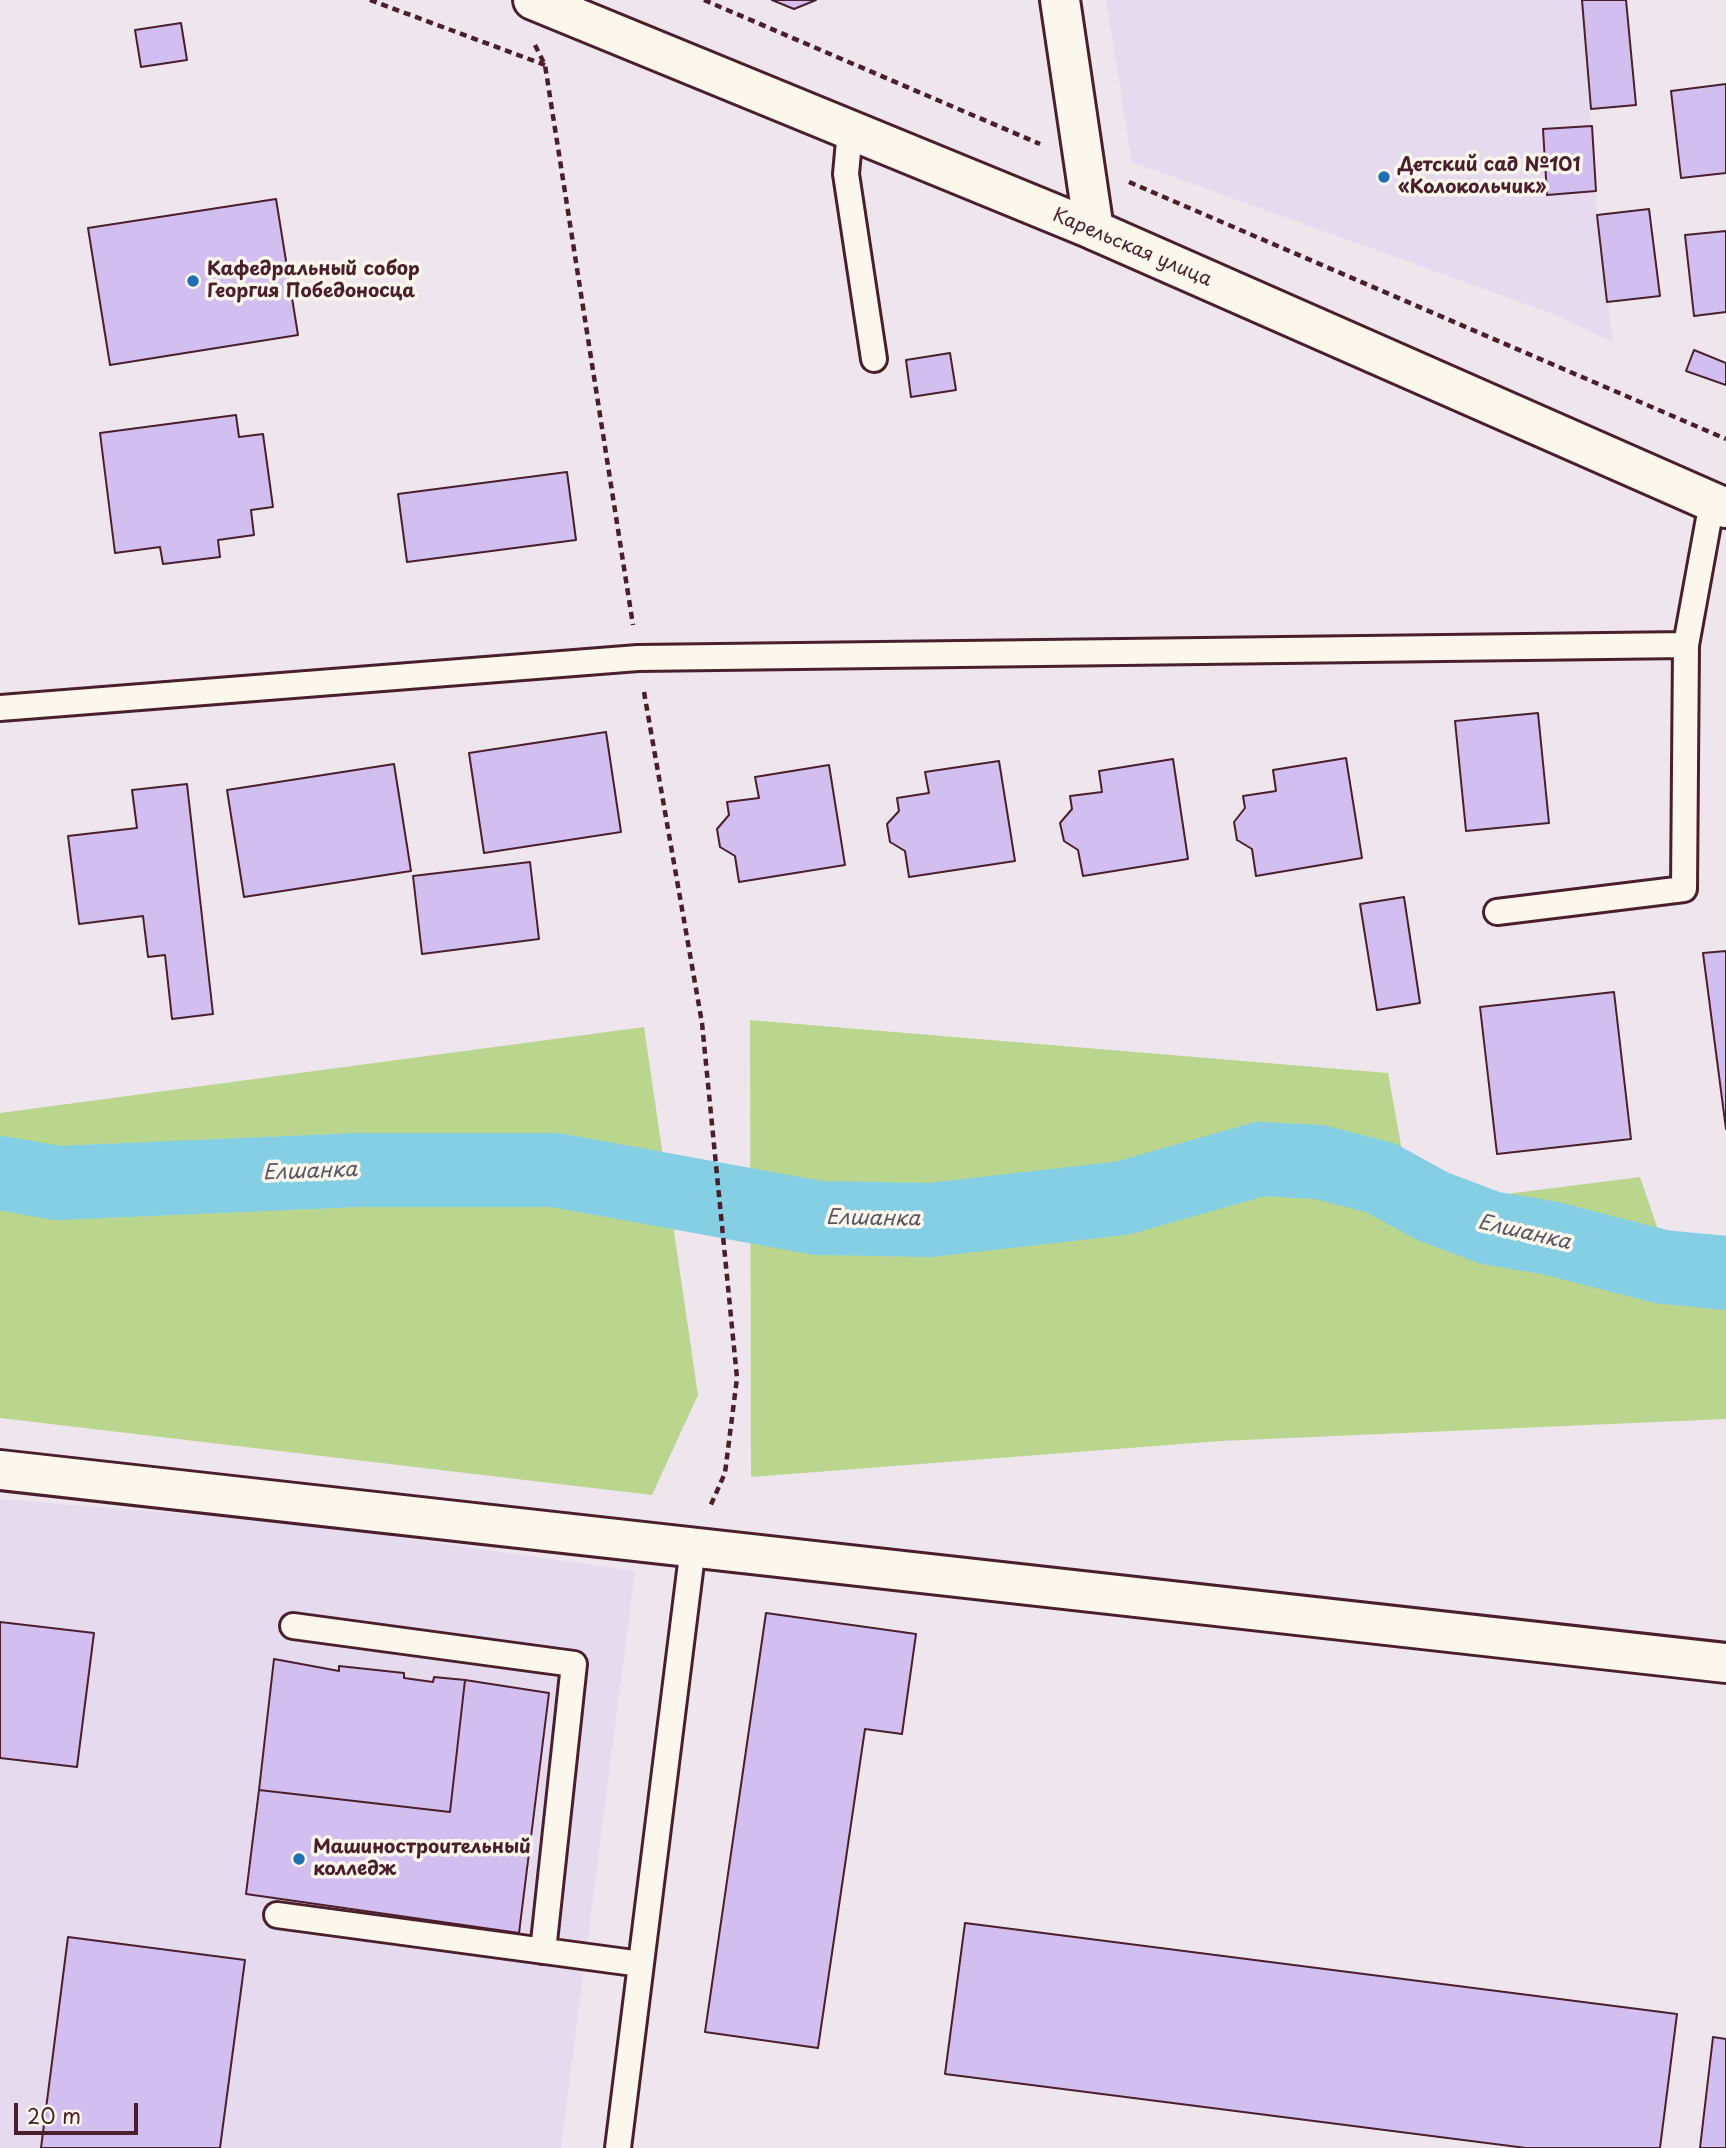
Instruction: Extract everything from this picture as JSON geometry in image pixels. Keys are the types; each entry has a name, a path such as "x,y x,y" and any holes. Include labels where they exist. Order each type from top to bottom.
{"street":[{"name":"Карельская улица","path":"533,0 1094,230 1719,505"},
{"path":"1060,0 1094,230"},
{"path":"0,1470 1726,1663"}],"lane":[{"path":"850,130 846,174 874,359"},
{"path":"1497,912 1684,889 1686,645 1719,505"},
{"path":"0,708 638,658 1686,645"},
{"path":"618,2148 693,1547"},
{"path":"293,1626 574,1664 543,1951"},
{"path":"277,1915 641,1964"}],"path":[{"path":"370,0 545,65"},
{"path":"704,0 1726,439"},
{"path":"534,43 545,65 638,658 702,1023 737,1378 725,1473 693,1547"}],"shaded area":[{"name":"Детский сад №101 «Колокольчик»","path":"1106,0 1582,0 1597,215 1613,343 1556,315 1132,162"},
{"name":"Машиностроительный колледж","path":"0,1499 297,1523 635,1571 561,2148 0,2148"}],"green space":[{"path":"750,1020 1388,1073 1412,1206 1640,1177 1680,1294 1726,1300 1726,1419 1221,1441 751,1477"},
{"path":"644,1027 698,1395 652,1495 0,1418 0,1113"}],"building":[{"path":"772,0 816,0 794,9"},
{"path":"1582,0 1626,0 1636,105 1591,109"},
{"path":"181,23 187,60 141,67 135,30"},
{"path":"1726,84 1726,173 1681,178 1671,91"},
{"path":"1592,126 1596,191 1547,195 1543,129"},
{"name":"Кафедральный собор Георгия Победоносца","path":"276,199 298,335 110,365 88,228"},
{"path":"1649,209 1660,296 1607,302 1597,215"},
{"path":"1726,231 1726,312 1694,316 1685,235"},
{"path":"1694,350 1726,363 1726,385 1686,371"},
{"path":"950,353 956,390 911,397 906,360"},
{"path":"236,415 239,437 263,434 273,507 251,510 254,535 218,540 220,557 163,564 160,547 115,553 100,433"},
{"path":"567,472 576,540 407,562 398,494"},
{"path":"1538,713 1549,823 1466,831 1455,721"},
{"path":"606,732 621,832 484,853 469,753"},
{"path":"1346,758 1362,858 1256,876 1252,849 1237,840 1234,822 1245,808 1243,796 1276,791 1273,770"},
{"path":"1173,759 1188,859 1083,876 1078,850 1064,841 1060,823 1072,809 1070,796 1102,792 1099,771"},
{"path":"999,761 1015,861 909,877 905,851 890,842 887,824 899,811 897,798 929,793 925,772"},
{"path":"394,764 411,871 244,897 227,790"},
{"path":"829,765 845,865 739,882 735,856 720,847 717,829 729,815 727,802 759,798 755,777"},
{"path":"187,784 213,1014 172,1019 165,955 148,957 143,916 79,924 68,836 137,828 132,790"},
{"path":"530,862 539,939 422,954 413,876"},
{"path":"1404,897 1420,1003 1377,1010 1360,904"},
{"path":"1726,951 1726,1129 1703,953"},
{"path":"1614,992 1631,1139 1497,1154 1480,1007"},
{"path":"766,1613 916,1634 902,1734 865,1729 818,2048 705,2032"},
{"path":"0,1622 94,1633 77,1767 0,1758"},
{"path":"274,1659 339,1671 339,1666 404,1673 404,1678 433,1682 434,1677 465,1680 450,1812 259,1790"},
{"path":"465,1680 549,1693 519,1933 246,1894 259,1790 450,1812"},
{"path":"965,1923 1677,2014 1660,2148 1526,2148 945,2074"},
{"path":"68,1937 245,1960 220,2148 41,2148"},
{"path":"1713,2037 1726,2039 1726,2148 1700,2148"}],"waterway":[{"name":"Елшанка","path":"0,1173 57,1183 358,1170 555,1170 818,1218 930,1220 1123,1198 1260,1159 1319,1162 1381,1178 1432,1206 1490,1228 1550,1238 1663,1267 1726,1273"}],"place":[{"name":"Детский сад №101 «Колокольчик»","path":"1384,177"},
{"name":"Кафедральный собор Георгия Победоносца","path":"193,281"},
{"name":"Машиностроительный колледж","path":"299,1859"}]}
